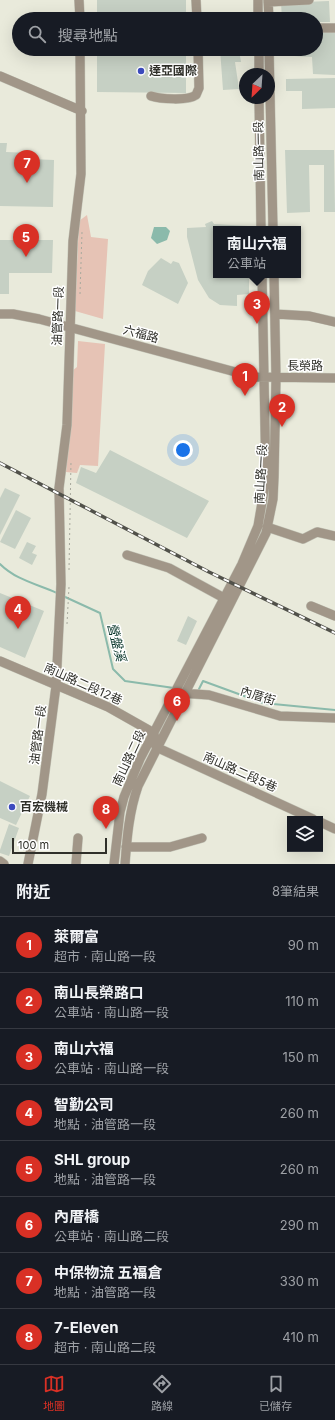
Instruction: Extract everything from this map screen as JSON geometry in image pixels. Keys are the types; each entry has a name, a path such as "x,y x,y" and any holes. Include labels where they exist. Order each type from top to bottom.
{"street":[{"path":"79,0 80,12"},
{"path":"196,0 197,12"},
{"path":"258,0 258,12"},
{"path":"269,12 268,1 309,0"},
{"path":"323,28 335,28"},
{"name":"油管路一段","path":"28,864 41,800 56,686 64,608 65,585 59,488 67,425 73,241 81,174 82,112 80,56"},
{"path":"151,96 158,98 179,98 193,97 196,95 199,88 198,56"},
{"path":"259,56 259,68"},
{"name":"南山路一段","path":"269,56 273,226"},
{"path":"0,76 82,112"},
{"name":"南山路一段","path":"259,104 261,226"},
{"name":"南山路一段","path":"188,678 224,598 253,541 263,502 266,480 262,278"},
{"name":"南山路一段","path":"188,678 266,533 273,499 276,378 274,278"},
{"name":"六福路","path":"0,314 13,314 33,318 254,377 276,378"},
{"path":"275,314 309,316 335,322"},
{"name":"長榮路","path":"276,378 335,378"},
{"path":"267,527 303,539 317,532 335,536"},
{"path":"127,555 168,568 224,598"},
{"path":"311,606 335,616"},
{"name":"南山路二段12巷","path":"0,661 108,707 154,733"},
{"name":"南山路二段","path":"114,864 118,827 124,797 140,759 176,691 188,678"},
{"name":"南山路二段","path":"125,864 132,802 156,747 185,694 188,678"},
{"name":"內厝街","path":"176,691 185,694 209,695 280,716 335,718"},
{"path":"154,733 156,747"},
{"name":"南山路二段5巷","path":"156,747 306,816"},
{"path":"323,823 335,829"},
{"path":"76,864 78,838"},
{"path":"126,848 170,846 202,838"},
{"path":"0,861 4,864"}],"path":[{"path":"79,299 82,231"},
{"path":"69,571 71,461"},
{"path":"64,608 65,585"},
{"path":"41,800 60,809 61,814"}],"shaded area":[{"path":"87,215 91,237 108,239 103,319 75,311 79,221"},
{"path":"78,341 105,344 98,466 80,465 77,473 66,472 72,371 77,367"}],"water":[{"path":"154,227 166,227 170,231 167,240 157,244 151,238"}],"building":[{"path":"97,0 186,0 186,12 97,12"},
{"path":"329,1 330,22 323,22 323,12 282,12 281,3"},
{"path":"323,31 335,31 335,75 313,74 312,57 294,56 323,56"},
{"name":"達亞國際","path":"97,56 186,56 186,93 97,92"},
{"path":"221,56 240,56 241,62 235,62 239,89 223,90"},
{"path":"335,78 335,108 302,109 302,91 286,91 286,79"},
{"path":"0,143 7,143 6,152 30,153 30,159 54,160 53,207 0,206"},
{"path":"285,150 334,150 335,212 324,212 324,165 309,165 310,212 287,213"},
{"path":"212,221 214,224 248,226 213,226 213,278 249,278 249,294 237,295 237,306 220,305 209,298 198,280 187,237 187,228 206,227 205,224"},
{"path":"0,240 53,240 52,273 9,273 9,294 0,294"},
{"path":"161,258 171,264 173,261 179,263 188,283 178,304 142,285 148,271"},
{"path":"110,450 209,501 187,538 76,483 81,467 96,473"},
{"path":"5,488 20,495 0,535 0,498"},
{"path":"16,510 31,518 15,549 0,542"},
{"path":"27,542 36,546 32,553 37,555 32,565 19,558"},
{"path":"0,593 44,611 25,658 0,647"},
{"path":"188,616 197,621 186,645 177,641"},
{"name":"百宏機械","path":"0,781 30,796 16,825 0,818"},
{"path":"9,824 19,828 9,856 0,853 0,850"}],"waterway":[{"name":"營盤溪","path":"0,564 20,578 57,593"},
{"name":"營盤溪","path":"63,596 100,613 113,669 125,681 174,688"},
{"name":"營盤溪","path":"198,691 203,681 263,703 335,710"}],"railway":[{"path":"0,463 209,572 335,633"}],"place":[{"name":"達亞國際","path":"141,71"},
{"name":"中保物流 五福倉","path":"27,183"},
{"name":"SHL group","path":"26,257"},
{"name":"南山六福","path":"257,324"},
{"name":"萊爾富","path":"245,396"},
{"name":"南山長榮路口","path":"282,427"},
{"name":"智勤公司","path":"18,629"},
{"name":"內厝橋","path":"177,721"},
{"name":"百宏機械","path":"12,807"},
{"name":"7-Eleven","path":"106,829"}]}
